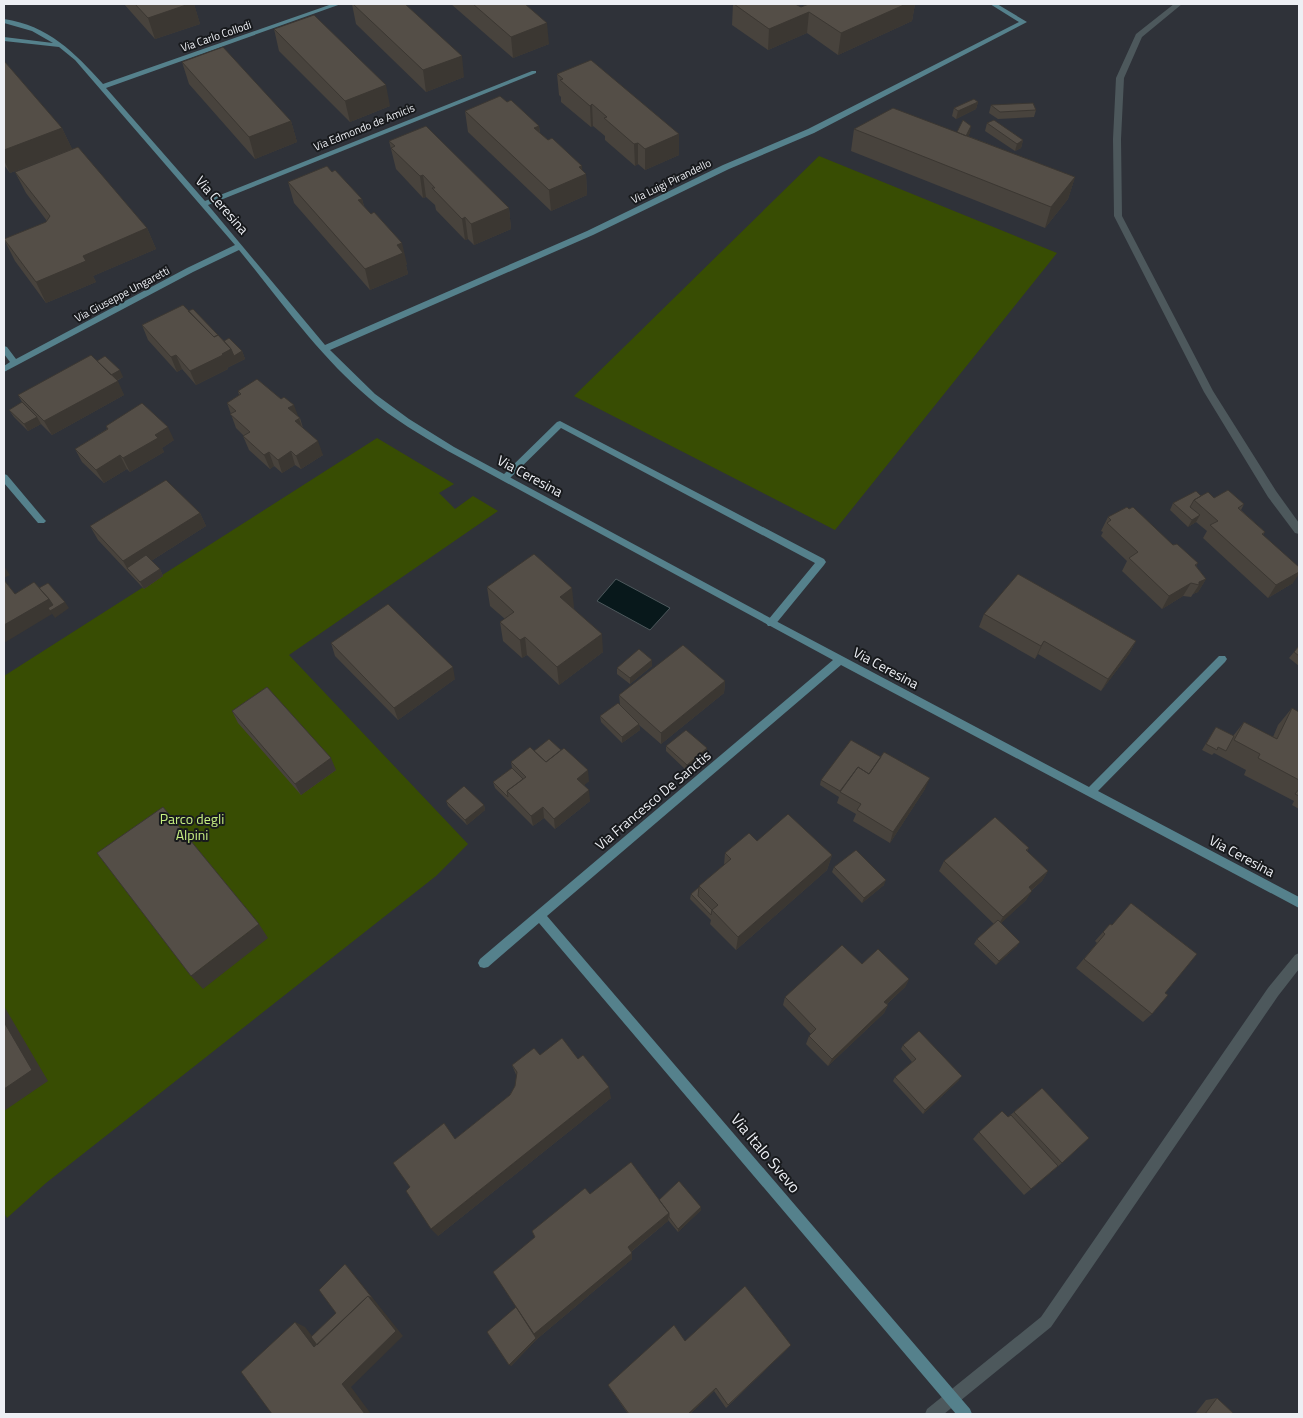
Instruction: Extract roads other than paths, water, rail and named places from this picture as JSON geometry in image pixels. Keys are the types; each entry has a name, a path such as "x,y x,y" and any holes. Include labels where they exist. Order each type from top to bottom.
{"street":[{"name":"Via Carlo Collodi","path":"102,87 338,4"},
{"name":"Via Luigi Pirandello","path":"324,348 590,233 726,167 811,131 1024,22 993,4"},
{"name":"Via Ceresina","path":"4,21 37,31 63,46 102,87 240,246 324,348 372,396 406,421 451,450 840,660 1299,903"},
{"path":"4,39 63,46"},
{"name":"Via Edmondo de Amicis","path":"203,204 534,72"},
{"name":"Via Giuseppe Ungaretti","path":"4,370 190,270 240,246"},
{"path":"4,349 15,363"},
{"path":"505,478 560,424 821,562 771,622"},
{"path":"4,477 41,521"},
{"path":"1091,792 1222,659"},
{"name":"Via Francesco De Sanctis","path":"484,963 840,660"},
{"name":"Via Italo Svevo","path":"539,915 965,1414"}],"waterway":[{"path":"1178,4 1139,36 1120,78 1117,139 1118,216 1209,392 1272,494 1299,530"},
{"path":"932,1414 1046,1322 1273,992 1299,959"}],"park label":[{"name":"Parco degli Alpini","path":"192,828"}]}
